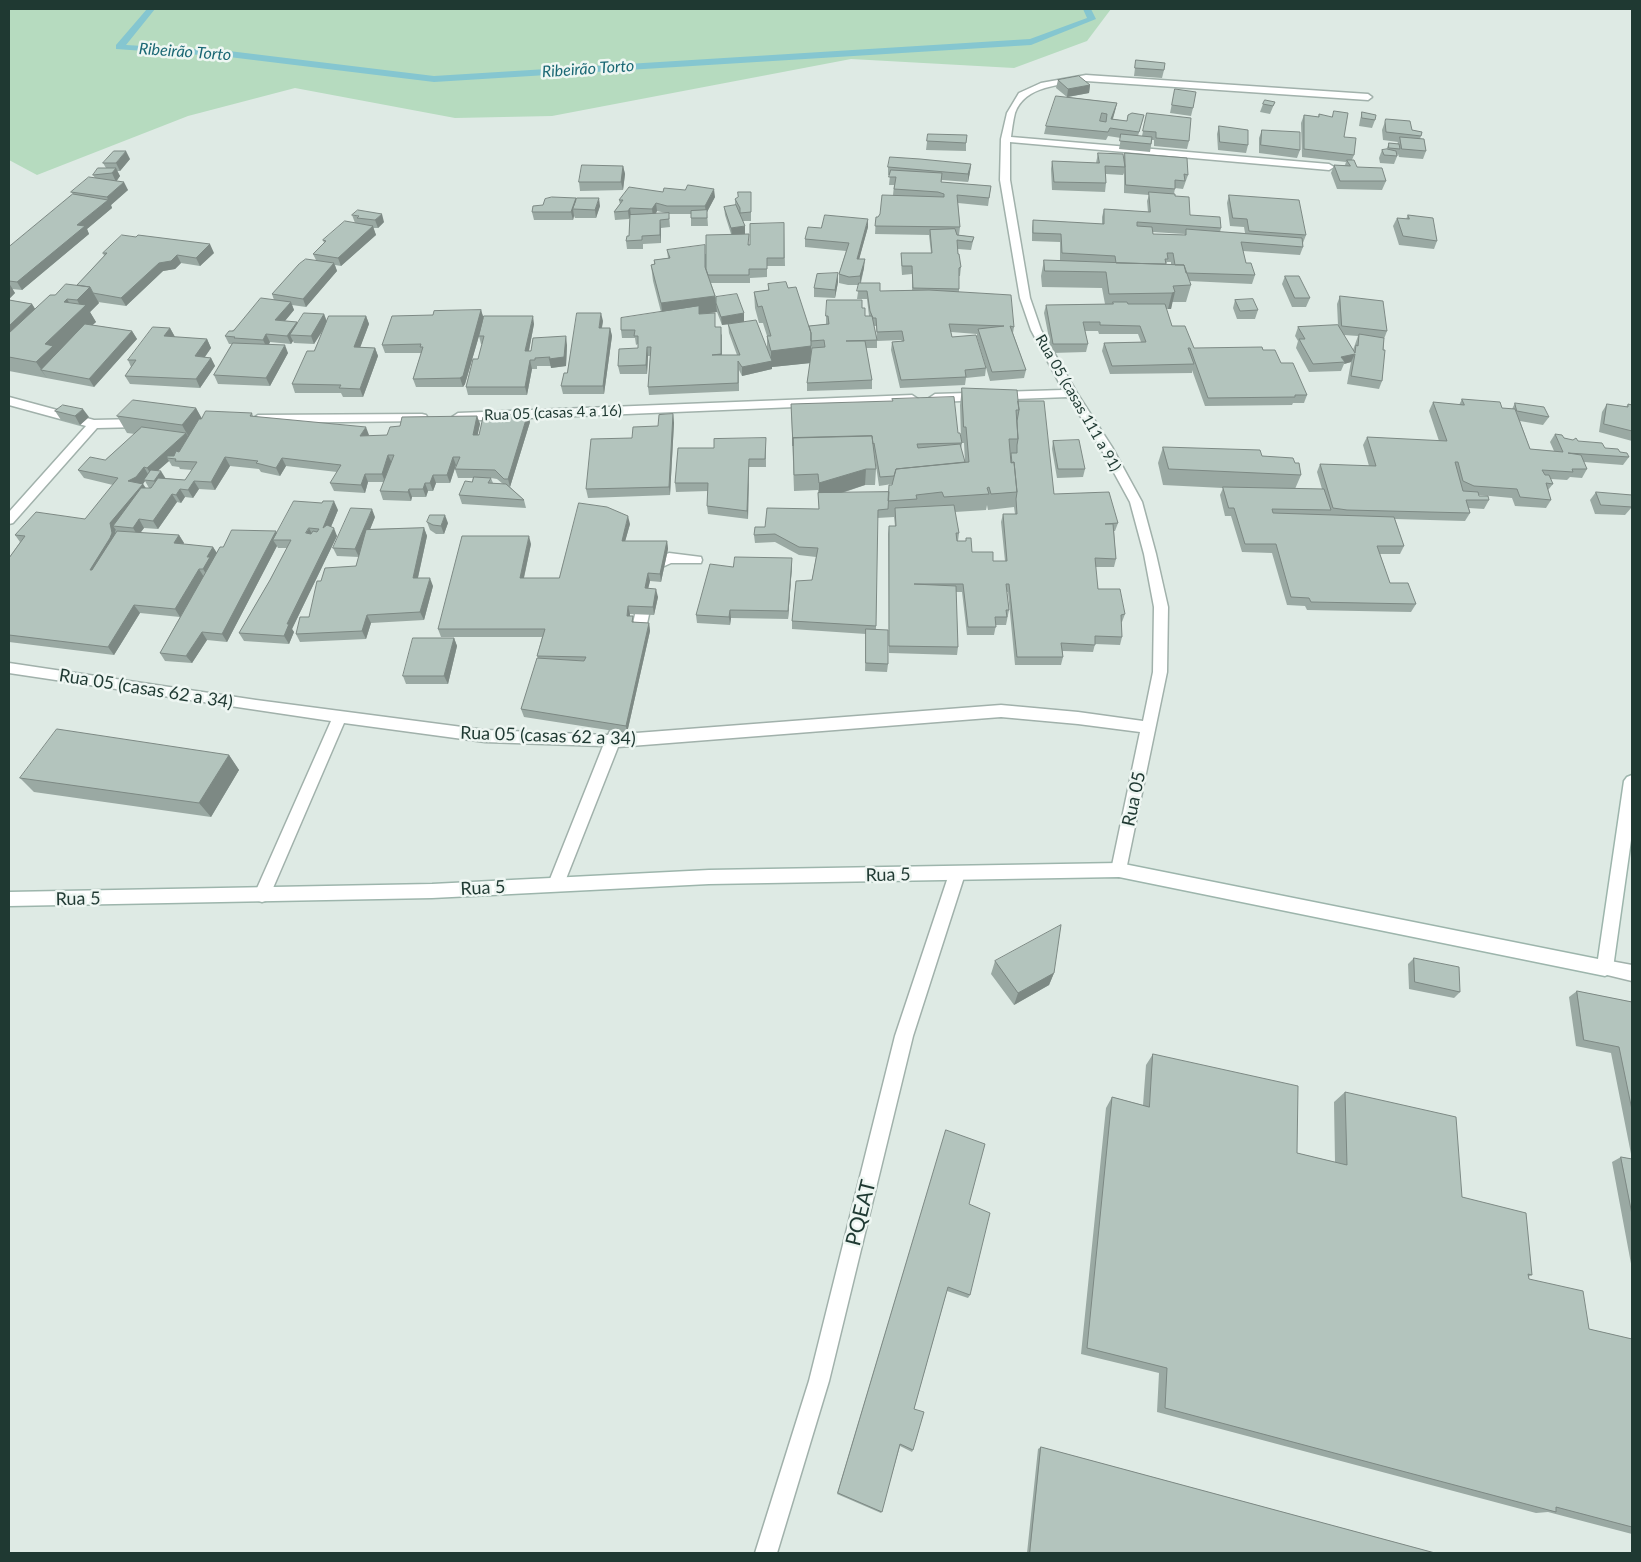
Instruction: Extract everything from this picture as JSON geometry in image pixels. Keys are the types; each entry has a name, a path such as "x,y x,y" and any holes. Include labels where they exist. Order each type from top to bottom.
{"street":[{"name":"Rua 05 (casas 111 a 91)","path":"1149,728 1160,672 1161,607 1150,554 1136,502 1106,447 1071,393 1036,330 1025,298 1005,180 1006,139 1011,113 1022,95 1044,85 1086,78 1368,98"},
{"path":"1006,139 1329,167"},
{"name":"Rua 05 (casas 4 a 16)","path":"243,419 438,417 1071,393"},
{"path":"9,401 94,424 154,422"},
{"path":"9,520 94,424"},
{"path":"634,651 652,566 669,558 696,560"},
{"name":"Rua 05 (casas 62 a 34)","path":"9,668 340,717 485,736 614,742 1001,711 1078,718 1149,728"},
{"path":"262,895 340,717"},
{"path":"556,884 614,742 618,724"},
{"name":"Rua 05","path":"1118,870 1149,728"},
{"path":"1605,968 1632,781"},
{"name":"Rua 5","path":"9,899 432,891 709,877 1118,870 1632,973"},
{"name":"PQEAT","path":"766,1553 820,1381 904,1036 957,874"}],"green space":[{"path":"9,9 1111,9 1087,41 1014,68 851,59 552,116 455,118 295,88 188,116 37,175 9,160"}],"building":[{"path":"1136,60 1165,63 1164,70 1135,68"},
{"path":"1079,76 1090,85 1068,89 1058,80"},
{"path":"1175,89 1196,92 1193,108 1172,105"},
{"path":"1056,96 1117,103 1111,119 1127,121 1128,115 1132,113 1144,115 1139,132 1110,128 1108,132 1046,126","holes":["1102,113 1107,114 1106,122 1100,121"]},
{"path":"1265,100 1275,102 1273,106 1263,104"},
{"path":"1334,111 1348,113 1344,137 1356,138 1354,155 1304,149 1304,115 1319,117 1319,114 1332,117"},
{"path":"1362,112 1376,115 1375,120 1362,118"},
{"path":"1147,113 1191,118 1189,141 1156,138 1156,132 1143,131"},
{"path":"1386,119 1410,121 1412,130 1422,132 1421,136 1386,132"},
{"path":"1219,126 1248,130 1248,145 1220,142"},
{"path":"1262,130 1300,132 1300,150 1261,145"},
{"path":"928,134 967,135 966,143 927,141"},
{"path":"1121,134 1152,137 1151,144 1120,141"},
{"path":"1400,137 1424,139 1426,151 1402,149"},
{"path":"1389,143 1399,144 1400,149 1389,148"},
{"path":"1382,150 1396,151 1397,156 1384,155"},
{"path":"114,151 126,151 116,163 103,163"},
{"path":"1098,153 1123,154 1125,167 1105,166 1106,183 1054,182 1052,161 1099,163"},
{"path":"1125,153 1187,158 1188,175 1184,174 1185,181 1175,180 1175,189 1126,185"},
{"path":"890,157 971,164 968,174 888,167"},
{"path":"1347,160 1354,160 1357,167 1382,168 1386,181 1340,181 1334,165 1350,166"},
{"path":"582,165 623,166 621,182 579,182"},
{"path":"98,168 116,168 112,173 93,175"},
{"path":"891,170 942,173 941,182 991,186 989,198 957,195 960,227 875,226 876,217 880,214 882,195 944,197 944,194 938,192 894,189 896,177 889,177"},
{"path":"89,177 124,182 107,197 71,192"},
{"path":"688,185 714,189 705,206 667,206 656,203 652,209 630,208 628,211 614,212 623,200 619,200 629,187 663,192 664,188 685,190"},
{"path":"738,192 751,192 751,212 740,213 740,208 735,199 738,197"},
{"path":"1149,192 1189,197 1190,215 1220,217 1221,228 1137,222 1137,226 1152,227 1153,234 1186,235 1186,229 1302,238 1303,247 1241,242 1246,263 1251,263 1255,275 1186,273 1184,265 1175,265 1173,253 1167,253 1168,259 1165,259 1166,264 1116,263 1115,256 1062,253 1061,234 1033,233 1033,220 1104,224 1104,209 1150,212"},
{"path":"73,194 108,200 77,225 85,226 17,282 9,281 9,247"},
{"path":"1229,195 1299,200 1306,235 1249,231 1247,219 1233,218"},
{"path":"552,197 576,198 571,212 532,212 533,206 543,205 545,199"},
{"path":"577,198 599,198 595,210 573,209"},
{"path":"736,205 745,226 731,228 724,207"},
{"path":"358,210 382,214 375,220 357,218 359,216 352,215"},
{"path":"707,210 707,218 691,218 691,211"},
{"path":"669,213 669,219 660,220 660,235 642,236 642,240 626,241 627,236 629,236 630,215"},
{"path":"825,215 868,219 857,259 865,259 860,276 849,277 839,274 849,243 805,239 808,227 821,228"},
{"path":"1408,215 1433,218 1437,241 1403,236 1397,218 1409,219"},
{"path":"345,221 373,226 338,258 313,254 326,241 323,240"},
{"path":"784,223 784,258 767,258 767,269 749,269 749,275 708,275 706,269 706,235 749,234 748,245 750,245 750,224"},
{"path":"955,229 957,235 974,237 972,242 957,240 961,267 959,268 959,289 913,288 912,266 902,266 901,253 932,253 930,230"},
{"path":"122,235 136,237 138,235 210,244 196,258 177,255 171,261 159,263 121,298 93,293 90,287 77,285 107,253 103,253"},
{"path":"705,245 705,267 715,296 661,303 651,265 655,264 654,260 670,258 667,250"},
{"path":"306,259 334,263 303,299 272,294 299,264"},
{"path":"1044,260 1184,265 1191,285 1173,286 1175,292 1172,293 1109,294 1106,272 1045,271"},
{"path":"838,273 835,290 814,288 817,274"},
{"path":"1285,276 1299,276 1310,298 1295,298"},
{"path":"786,282 788,288 796,287 811,333 811,346 771,351 767,336 771,336 762,306 758,307 754,292 769,290 768,284"},
{"path":"859,283 880,283 880,291 929,290 1011,295 1014,327 1010,326 1026,370 992,372 978,329 1004,326 949,324 952,337 976,335 986,368 965,370 966,377 901,380 892,342 904,341 902,331 877,332 876,318 873,318 870,311 867,291 857,291"},
{"path":"66,284 90,287 77,300 67,299 64,302 86,305 45,344 53,346 36,362 9,357 9,333 50,295 55,295"},
{"path":"737,294 744,313 721,317 716,297"},
{"path":"1340,296 1383,301 1387,331 1342,326"},
{"path":"261,298 291,302 275,320 297,322 287,336 266,334 263,340 225,336 229,331 233,331"},
{"path":"1253,299 1258,310 1240,311 1235,300"},
{"path":"9,300 32,304 9,326"},
{"path":"827,300 862,300 865,316 872,316 877,340 846,341 865,341 872,380 807,383 812,348 825,347 824,340 811,341 809,326 829,324 828,316 826,316"},
{"path":"1113,302 1165,304 1172,326 1185,326 1194,348 1262,347 1263,350 1275,350 1281,363 1293,363 1307,395 1295,395 1295,397 1208,398 1190,348 1188,348 1194,364 1112,366 1104,343 1146,342 1140,326 1100,325 1100,322 1083,322 1088,344 1053,344 1046,305 1113,304"},
{"path":"699,306 699,314 715,313 715,327 721,327 721,354 712,355 740,355 728,324 756,320 772,361 742,367 738,361 738,383 648,387 651,347 647,347 646,365 618,366 619,349 638,348 638,336 634,336 635,330 621,330 621,318"},
{"path":"481,310 463,376 460,378 413,379 423,347 420,347 421,344 382,345 392,316 433,315 434,311"},
{"path":"304,313 324,314 311,336 290,335"},
{"path":"577,313 601,313 599,328 610,328 603,386 561,386 564,373 567,373"},
{"path":"329,316 366,316 354,347 375,348 360,389 339,388 341,385 292,384 307,351 314,351"},
{"path":"484,316 533,316 525,351 531,351 533,338 566,336 564,357 535,358 535,360 530,360 525,387 466,387 473,359 478,359 484,336 479,336"},
{"path":"85,324 132,331 89,379 41,370"},
{"path":"1338,325 1355,353 1359,334 1384,338 1383,350 1385,350 1382,381 1351,376 1355,354 1341,357 1345,362 1313,364 1299,339 1305,339 1298,327"},
{"path":"153,327 170,328 164,336 207,339 195,356 211,358 196,379 125,376 136,360 128,360"},
{"path":"233,343 285,345 266,378 214,375"},
{"path":"962,388 1017,390 1019,410 1016,410 1018,439 1009,439 1011,463 1014,462 1017,492 991,494 989,487 987,488 989,494 944,497 942,492 916,495 917,499 888,501 889,485 892,485 896,469 969,462 966,427 964,427"},
{"path":"954,397 958,433 960,433 962,443 917,444 918,448 960,444 965,462 896,469 894,476 880,477 872,436 793,438 793,446 791,404"},
{"path":"1462,399 1500,402 1502,408 1515,409 1530,449 1563,452 1555,434 1573,440 1576,438 1578,441 1602,443 1605,448 1618,449 1620,452 1627,453 1629,457 1568,453 1581,455 1587,469 1572,469 1573,472 1542,470 1545,475 1549,475 1553,484 1546,483 1551,500 1520,497 1517,489 1474,486 1463,481 1458,462 1455,462 1463,491 1478,492 1479,496 1488,496 1489,500 1466,500 1470,513 1333,508 1320,464 1376,466 1367,437 1447,441 1433,402 1464,405"},
{"path":"133,400 196,408 182,425 117,416"},
{"path":"1018,401 1044,401 1054,494 1109,492 1118,523 1105,524 1113,524 1116,559 1095,558 1098,589 1120,589 1125,614 1121,615 1122,637 1095,636 1095,645 1061,643 1063,657 1017,657 1009,584 1006,584 1009,610 1006,610 1007,617 995,617 996,627 968,627 963,584 914,584 956,586 958,647 889,646 889,526 896,526 895,508 954,505 959,533 956,533 957,541 966,541 966,538 971,538 972,552 993,552 993,561 1007,561 1003,514 1017,514 1017,492 1014,462 1012,463 1011,453 1017,453"},
{"path":"1515,403 1544,407 1549,417 1517,411"},
{"path":"1607,404 1628,407 1628,404 1632,405 1632,431 1604,424"},
{"path":"63,405 83,409 75,416 55,411"},
{"path":"206,411 252,413 250,416 366,427 360,436 387,435 390,427 400,426 402,417 477,416 473,435 479,435 483,417 528,413 508,479 504,479 495,470 455,469 460,457 453,457 447,475 433,475 430,483 425,483 423,489 409,489 408,492 380,491 394,455 388,455 382,474 365,474 361,485 330,483 341,465 282,458 276,468 256,463 258,461 225,457 211,482 194,481 188,490 180,489 176,495 172,494 153,521 139,519 133,528 113,526 141,488 151,488 158,478 185,480 197,462 175,461 176,459 167,458 167,456 174,456 176,451 179,452"},
{"path":"673,414 669,487 586,489 591,439 632,438 633,427 658,426 659,415"},
{"path":"142,427 186,433 147,468 144,467 136,477 128,481 143,484 110,523 112,533 110,538 90,570 92,570 117,531 179,535 174,543 213,547 203,569 199,569 175,609 134,605 108,647 9,635 9,558 25,536 15,535 36,512 85,519 118,478 78,470 90,457 105,460"},
{"path":"872,436 876,469 866,469 819,483 818,474 794,475 793,438"},
{"path":"766,438 765,459 749,459 747,511 707,506 708,483 675,483 678,448 714,448 714,439"},
{"path":"1079,440 1085,469 1058,469 1053,441"},
{"path":"1163,447 1260,450 1262,456 1293,458 1295,463 1299,463 1301,475 1169,469"},
{"path":"151,470 161,471 154,481 144,480"},
{"path":"474,477 491,478 488,483 506,484 524,500 459,495 465,481 472,482"},
{"path":"1223,487 1324,489 1331,510 1272,509 1273,513 1394,517 1404,546 1377,546 1390,583 1408,583 1416,604 1311,602 1309,598 1291,597 1276,544 1245,544 1234,508 1229,508"},
{"path":"889,492 888,509 878,510 876,626 792,621 796,581 812,580 818,548 799,547 775,534 754,535 755,527 765,527 767,508 819,509 818,493"},
{"path":"1596,492 1632,495 1632,507 1601,505"},
{"path":"294,501 322,503 323,501 334,501 323,528 327,525 334,528 287,624 289,624 284,636 239,633 291,540 273,540","holes":["309,528 319,529 311,534 306,533"]},
{"path":"579,503 607,507 628,516 622,541 667,541 660,574 648,573 645,588 656,589 653,607 628,606 627,616 633,616 632,622 649,623 626,726 521,709 537,658 584,661 586,657 537,656 545,629 438,629 462,536 529,536 520,578 559,578"},
{"path":"351,508 372,509 355,549 333,548"},
{"path":"430,515 445,515 441,526 427,522"},
{"path":"424,528 413,578 430,578 420,612 367,615 362,631 296,634 300,617 309,617 317,581 321,581 325,568 356,566 366,530"},
{"path":"232,530 276,531 222,634 202,632 186,656 160,653 220,547 223,547"},
{"path":"735,557 792,558 788,611 730,610 729,617 696,615 710,564 733,567"},
{"path":"866,629 888,630 888,664 866,663"},
{"path":"413,638 454,638 444,676 403,676"},
{"path":"57,729 229,755 199,803 20,778"},
{"path":"1061,925 1054,973 1018,993 995,961"},
{"path":"1414,958 1459,967 1460,992 1415,982"},
{"path":"1577,991 1632,1002 1632,1110 1619,1047 1584,1040"},
{"path":"1153,1054 1298,1086 1297,1153 1347,1165 1345,1092 1456,1117 1462,1197 1526,1213 1532,1275 1528,1274 1529,1279 1583,1291 1589,1329 1632,1339 1632,1527 1556,1507 1556,1512 1165,1408 1167,1368 1087,1348 1112,1097 1149,1107"},
{"path":"946,1130 985,1144 969,1204 990,1213 970,1295 948,1287 914,1409 924,1412 913,1450 900,1444 882,1512 838,1493"},
{"path":"1621,1157 1632,1159 1632,1214"},
{"path":"1041,1447 1435,1553 1030,1553"}],"waterway":[{"name":"Ribeirão Torto","path":"151,9 119,47 229,54 434,79 1031,42 1092,19 1087,9"}]}
